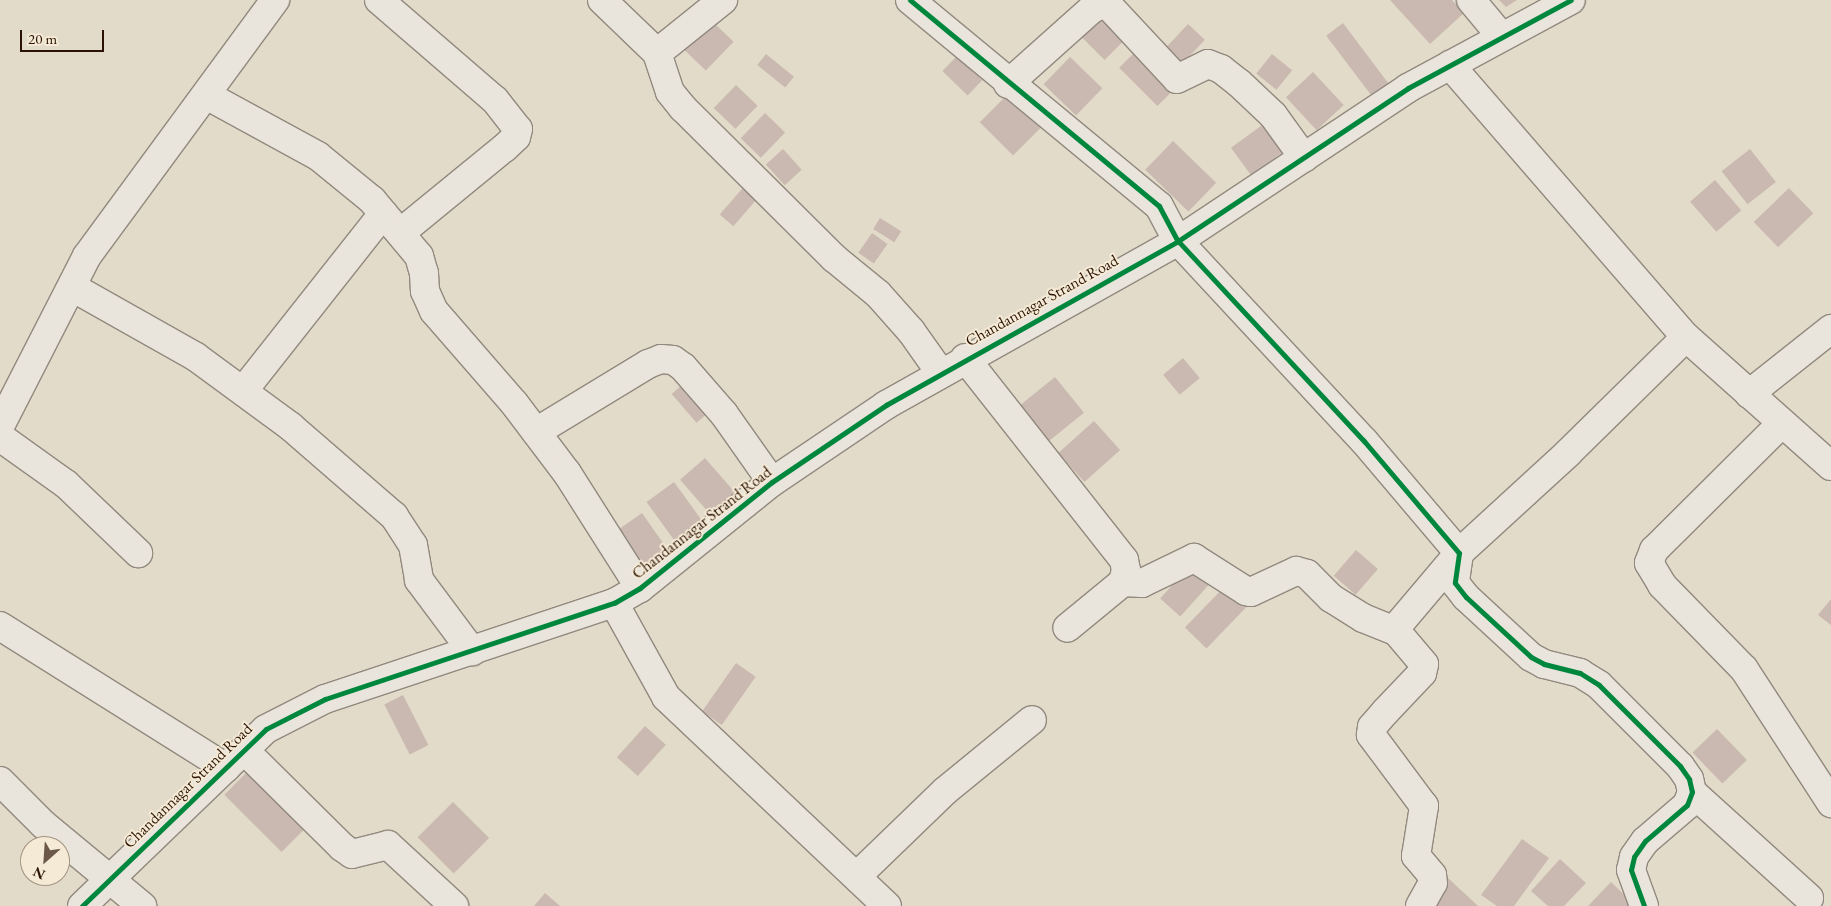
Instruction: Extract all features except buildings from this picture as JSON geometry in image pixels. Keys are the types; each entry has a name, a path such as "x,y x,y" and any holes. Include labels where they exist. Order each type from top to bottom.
{"street":[{"path":"0,426 88,256 136,186 208,96 276,0"},
{"path":"243,391 391,224 504,148 516,137 518,129 495,100 379,0"},
{"path":"602,0 657,53 670,92 683,108 834,258 878,294 911,331 940,372"},
{"path":"657,53 723,0"},
{"path":"910,0 1008,84 1151,198 1166,216 1178,241 1364,441 1459,553 1456,583 1466,597 1531,657 1544,664 1580,673 1599,685 1680,766 1689,779 1692,792 1809,898"},
{"path":"1471,0 1501,36"},
{"name":"Chandannagar Strand Road","path":"82,906 266,729 325,699 614,603 640,588 772,482 940,372 1178,241 1408,88 1501,36 1571,0"},
{"path":"1008,84 1087,5 1102,4 1113,8 1176,79 1208,64 1221,69 1273,115 1304,158"},
{"path":"1450,65 1686,337 1831,466"},
{"path":"208,96 318,156 372,200 418,256 424,273 425,291 434,311 536,432 567,473 640,588"},
{"path":"72,286 196,357 243,391 290,426 406,530 413,545 420,580 472,651"},
{"path":"1749,394 1831,329"},
{"path":"1397,632 1398,624 1459,553 1568,453 1686,337"},
{"path":"965,358 1124,560 1126,570 1123,582 1067,628"},
{"path":"536,432 648,364 661,359 673,360 683,367 724,414 772,482"},
{"path":"1782,424 1654,550 1649,563 1662,585 1744,669 1831,803"},
{"path":"0,437 66,484 138,554"},
{"path":"1123,582 1142,583 1194,558 1246,591 1251,592 1296,571 1307,574 1331,598 1362,618 1397,632 1421,658 1424,664 1422,674 1384,712 1372,727 1371,735 1424,806 1416,856 1432,875 1433,883 1420,906"},
{"path":"614,603 666,696 858,876 887,906"},
{"path":"0,626 235,759 352,854 388,845 454,906"},
{"path":"858,876 945,791 1032,720"},
{"path":"0,781 43,824 108,880 142,906"},
{"path":"1644,906 1631,870 1634,856 1645,842 1686,805 1692,792"}],"cycle path":[{"path":"910,0 1159,206 1178,241 1364,441 1459,553 1455,583 1466,597 1531,657 1544,664 1580,673 1599,685 1680,766 1689,779 1692,792 1687,805 1645,841 1634,857 1631,870 1644,906"},
{"path":"82,906 266,729 325,699 614,603 640,588 772,482 886,405 1178,241 1408,88 1571,0"}]}
